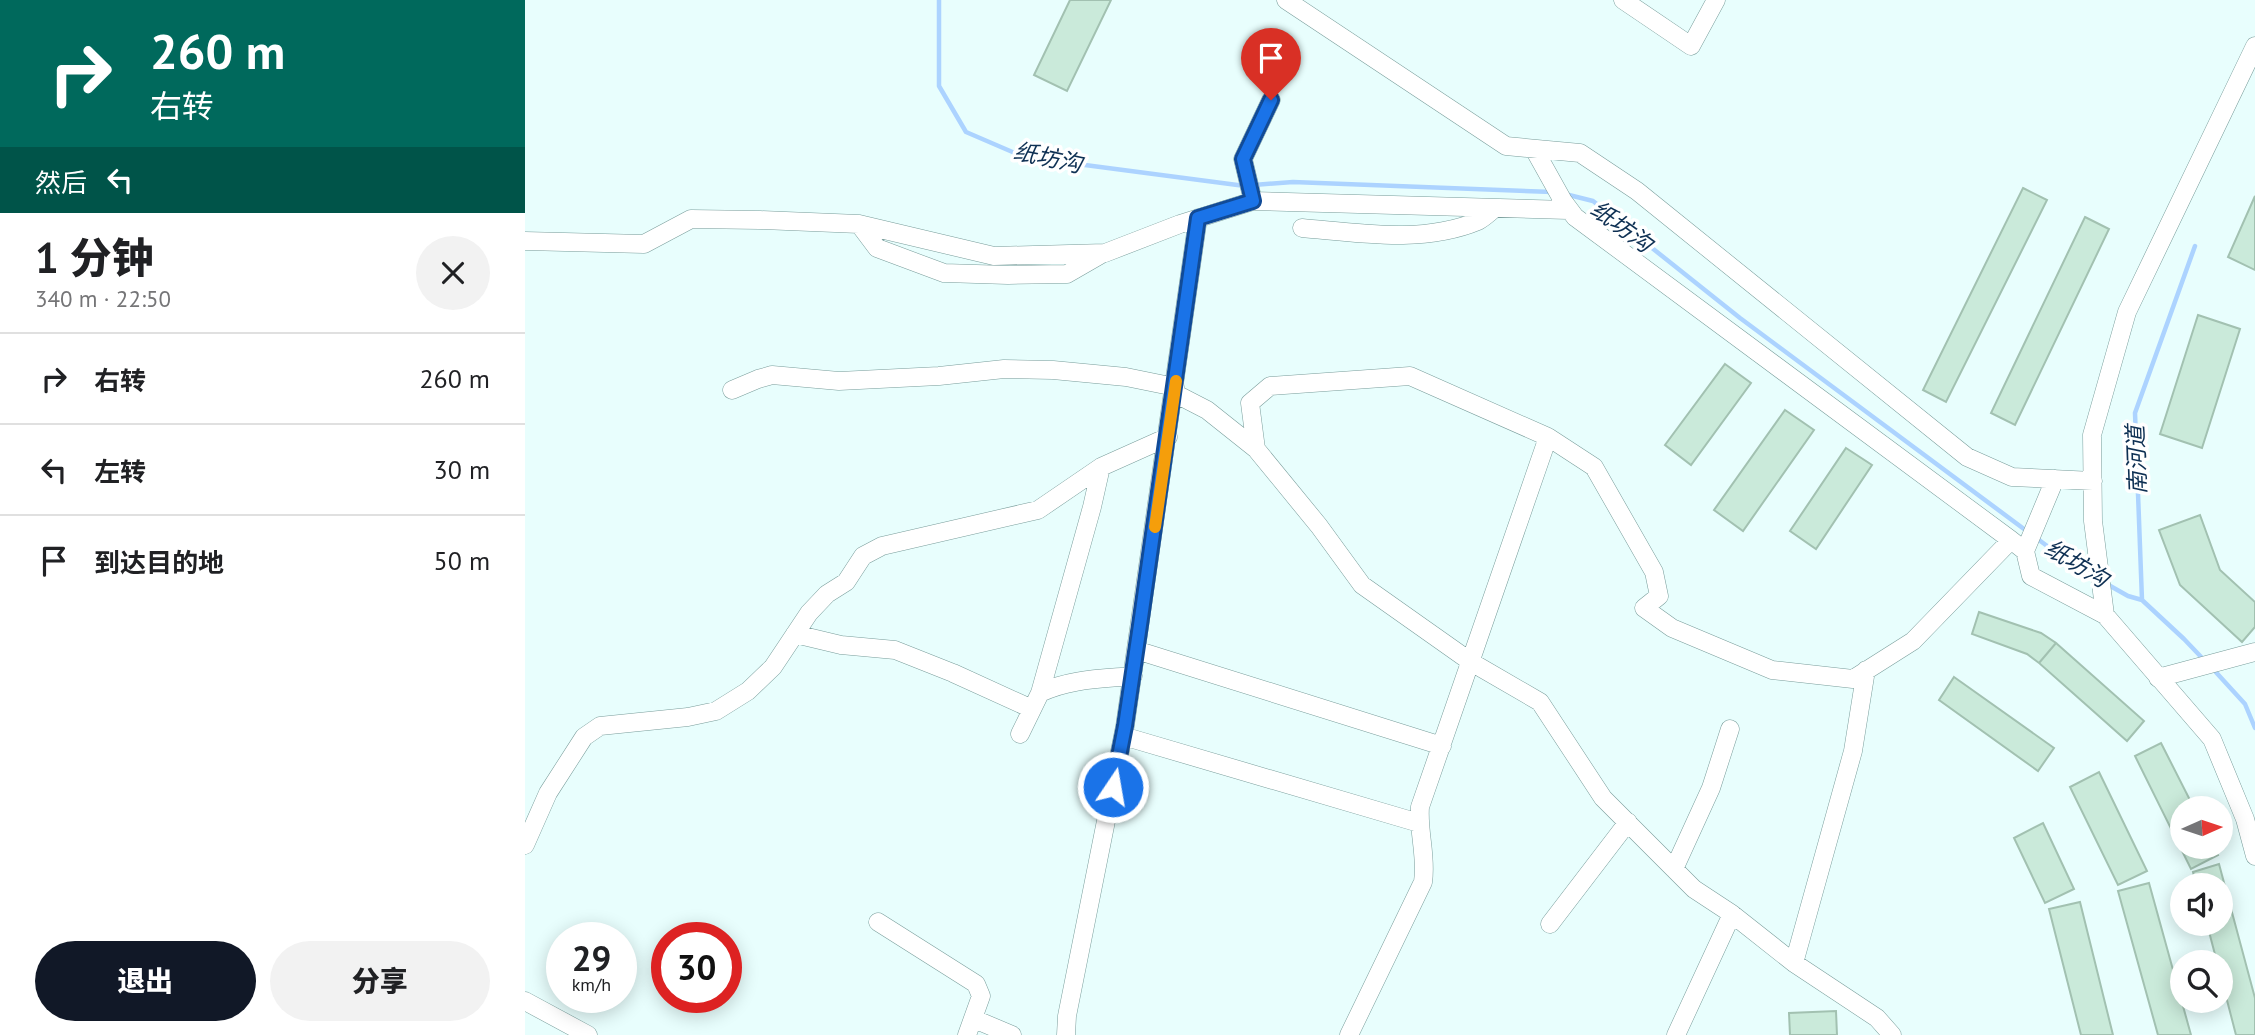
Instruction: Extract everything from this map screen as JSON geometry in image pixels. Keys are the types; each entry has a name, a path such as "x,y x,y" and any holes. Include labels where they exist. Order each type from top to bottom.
{"street":[{"path":"1286,0 1506,146 1580,153 1637,191 1967,457 2012,477 2093,481"},
{"path":"1623,0 1692,46 1716,0"},
{"path":"2103,606 2093,521 2092,435 2127,312 2255,46"},
{"path":"1250,189 1243,159 1271,100"},
{"path":"1534,149 1574,217 2022,544 2031,576 2103,606 2158,678 2212,739 2245,819 2255,856"},
{"path":"859,224 877,248 944,273 1067,274 1105,253 1198,218 1250,189 1495,208 1566,206"},
{"path":"1302,228 1393,236 1442,231 1480,220 1495,208"},
{"path":"1066,1035 1067,1016 1133,676 1198,218"},
{"path":"525,241 643,244 691,219 859,224 994,256 1105,253"},
{"path":"732,390 772,375 839,381 939,376 1004,369 1126,376 1174,390 1207,410 1256,449 1319,526 1362,585 1471,662 1540,702 1603,797 1695,889 1732,914 1794,963 1877,1018 1892,1035"},
{"path":"1256,449 1251,403 1270,386 1409,376 1548,437 1594,467 1654,572 1658,597 1644,608 1672,628 1772,670 1853,679 1913,641 2022,544 2040,515 2055,479"},
{"path":"525,845 548,793 584,737 600,726 688,717 716,711 748,691 773,667 809,613 827,594 846,582 863,556 882,546 1038,510 1101,467 1168,437"},
{"path":"1349,1035 1423,882 1425,867 1419,823 1420,807 1548,437"},
{"path":"1020,734 1036,701 1093,507 1101,467"},
{"path":"795,634 841,645 895,650 1036,701"},
{"path":"1136,650 1441,746"},
{"path":"2158,678 2255,652"},
{"path":"1794,963 1853,751 1866,670"},
{"path":"1036,701 1057,685 1133,676"},
{"path":"1674,869 1711,788 1730,729"},
{"path":"1123,736 1419,823"},
{"path":"1551,924 1628,822"},
{"path":"1676,1035 1732,914"},
{"path":"878,922 977,985 981,996 971,1027 1012,1035"},
{"path":"525,1001 588,1035"}],"building":[{"path":"1070,0 1111,0 1067,91 1034,75"},
{"path":"2023,188 2047,200 1946,402 1923,390"},
{"path":"2255,196 2255,270 2228,257"},
{"path":"2085,217 2109,229 2015,425 1991,413"},
{"path":"2198,315 2240,329 2202,448 2160,434"},
{"path":"1725,364 1751,383 1691,465 1665,445"},
{"path":"1785,410 1814,430 1743,531 1714,510"},
{"path":"1846,448 1872,465 1816,549 1790,531"},
{"path":"2200,515 2220,570 2255,602 2255,627 2242,642 2180,585 2159,530"},
{"path":"1979,612 2041,633 2056,643 2039,663 2027,654 1972,634"},
{"path":"2056,643 2144,721 2127,741 2039,663"},
{"path":"1954,677 2054,748 2038,771 1939,700"},
{"path":"2161,743 2188,796 2170,796 2170,827 2135,756"},
{"path":"2099,772 2147,871 2118,885 2070,787"},
{"path":"2043,823 2074,889 2045,903 2014,838"},
{"path":"2186,859 2210,859 2191,869"},
{"path":"2219,864 2221,873 2193,873"},
{"path":"2149,883 2170,959 2170,1013 2185,1013 2191,1035 2158,1035 2118,891"},
{"path":"2080,902 2113,1035 2081,1035 2049,909"},
{"path":"2233,916 2255,998 2255,1035 2236,1035 2230,1013 2233,1013 2233,950 2214,950 2210,936 2233,936"},
{"path":"1836,1011 1837,1035 1790,1035 1789,1013"}],"waterway":[{"name":"纸坊沟","path":"939,0 939,86 966,132 1024,157 1245,186"},
{"name":"纸坊沟","path":"1254,185 1293,182 1553,192"},
{"name":"纸坊沟","path":"1565,194 1593,201 1740,318 2028,532"},
{"name":"南河道","path":"2142,600 2135,413 2195,246"},
{"name":"纸坊沟","path":"2035,537 2070,563 2095,577"},
{"name":"纸坊沟","path":"2105,583 2128,596 2142,600 2205,661"},
{"name":"纸坊沟","path":"2213,669 2245,704 2255,728"}],"slow traffic":[{"path":"1155,527 1176,381"}],"route":[{"path":"1113,787 1125,726 1198,218 1253,201 1243,159 1271,100"}]}
